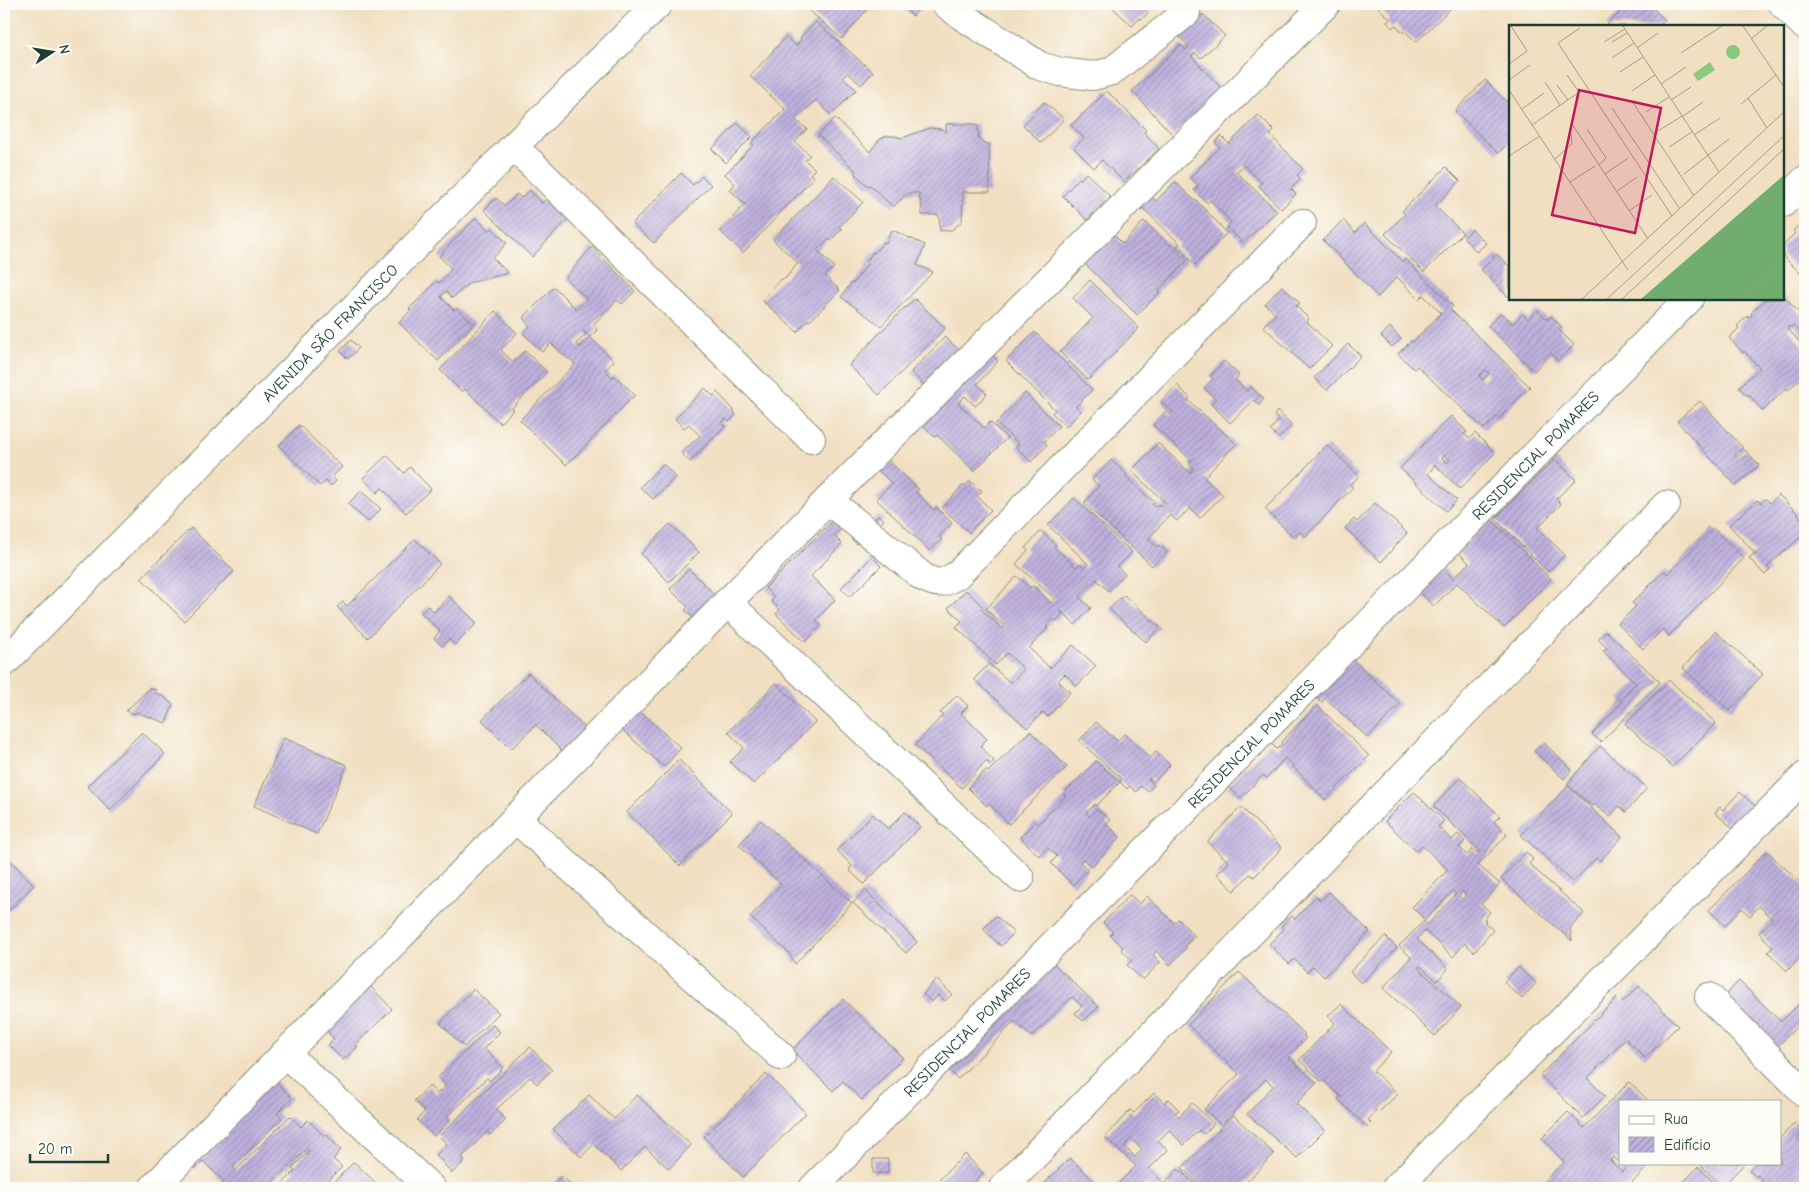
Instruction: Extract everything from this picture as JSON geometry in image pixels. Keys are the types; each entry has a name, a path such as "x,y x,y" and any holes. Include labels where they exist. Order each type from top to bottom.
{"street":[{"name":"AVENIDA SÃO FRANCISCO","path":"4,662 512,147 658,4"},
{"path":"946,4 1040,66 1060,72 1093,76 1112,71 1186,13"},
{"path":"153,1188 828,500 1326,4"},
{"path":"1785,4 1805,26"},
{"path":"512,147 530,162 811,439"},
{"path":"1784,202 1805,180"},
{"path":"828,500 923,577 934,583 945,582 957,576 1302,223"},
{"name":"RESIDENCIAL POMARES","path":"812,1188 1688,300"},
{"path":"1003,1188 1666,504"},
{"path":"727,602 1020,878"},
{"path":"1396,1188 1805,776"},
{"path":"514,818 781,1056"},
{"path":"1709,997 1805,1093"},
{"path":"285,1053 431,1188"}],"building":[{"path":"809,4 872,4 842,39 805,7"},
{"path":"898,4 923,4 913,16"},
{"path":"1109,4 1157,4 1132,26"},
{"path":"1375,4 1455,4 1416,42 1405,31 1403,33 1396,25 1392,28 1387,22 1390,19"},
{"path":"1628,4 1649,4 1665,20 1660,25 1607,25"},
{"path":"1203,14 1225,36 1201,58 1195,53 1191,56 1222,89 1174,136 1132,91 1181,45 1186,50 1189,47 1179,36"},
{"path":"816,22 873,72 861,85 848,73 843,77 856,90 831,115 816,100 795,119 807,129 795,142 810,155 805,160 815,169 810,174 814,177 743,253 720,231 745,204 730,190 735,184 725,174 754,145 751,143 785,109 750,76 786,37 796,46 800,38"},
{"path":"1485,80 1509,104 1509,142 1498,153 1455,111"},
{"path":"1107,91 1146,130 1144,132 1159,149 1124,182 1102,160 1094,168 1074,148 1084,138 1071,125"},
{"path":"1044,102 1064,119 1041,143 1023,125"},
{"path":"1258,115 1274,131 1270,135 1303,169 1297,175 1301,179 1291,189 1296,194 1281,209 1259,186 1262,183 1244,165 1236,172 1277,211 1243,243 1227,227 1231,222 1210,200 1207,203 1194,190 1198,185 1190,178 1220,147 1215,143 1221,136 1229,144"},
{"path":"835,118 870,152 879,140 886,136 902,138 930,128 941,129 946,132 946,124 977,124 979,139 989,144 990,192 963,192 962,221 952,230 940,231 939,215 922,215 919,193 908,193 893,207 854,173 856,171 818,135"},
{"path":"737,123 752,137 726,163 712,149"},
{"path":"1446,167 1460,181 1435,206 1463,233 1424,272 1385,234 1405,214 1402,211"},
{"path":"681,173 693,185 702,176 711,185 654,243 632,224"},
{"path":"1086,173 1110,196 1087,220 1063,196"},
{"path":"834,176 863,202 839,227 842,229 817,250 834,267 825,276 840,290 797,332 762,300 781,279 785,279 798,263 773,240"},
{"path":"1175,182 1196,200 1227,233 1195,265 1177,247 1180,244 1143,208 1140,211 1132,202 1151,196 1156,201"},
{"path":"530,190 542,203 547,198 568,219 532,257 484,210 496,198 505,206 517,194 521,198"},
{"path":"476,218 489,231 492,228 507,243 493,258 508,273 469,283 452,298 446,291 441,297 454,310 456,308 474,324 438,361 399,323 411,310 409,309 452,269 439,256"},
{"path":"1805,219 1805,278 1784,257 1784,245 1795,233 1793,231"},
{"path":"1343,220 1355,233 1364,223 1403,262 1405,259 1453,306 1450,309 1530,387 1499,418 1496,417 1484,429 1417,366 1414,369 1398,354 1411,341 1413,342 1441,313 1423,295 1419,299 1397,277 1378,297 1323,240","holes":["1485,370 1489,374 1483,380 1479,376"]},
{"path":"1144,221 1187,261 1137,315 1078,257 1107,228 1123,244"},
{"path":"1472,229 1486,243 1477,252 1464,238"},
{"path":"892,230 925,245 917,265 933,272 881,326 841,297 868,263 866,262 873,252 875,253 883,242 886,243"},
{"path":"592,247 635,291 622,304 617,300 593,325 597,330 590,337 614,361 605,370 613,378 614,375 635,395 566,465 520,420 575,364 551,343 542,352 523,333 530,326 523,318 554,287 576,309 587,299 565,278","holes":["582,330 590,337 580,347 576,344 586,334"]},
{"path":"1497,254 1509,266 1509,297 1481,270"},
{"path":"1090,280 1139,328 1088,380 1060,352 1093,318 1073,298"},
{"path":"1282,286 1300,303 1296,306 1309,319 1307,322 1332,346 1309,369 1263,326 1276,314 1265,304"},
{"path":"1784,296 1805,319 1805,339 1793,325 1791,328 1789,326 1787,328 1805,348 1805,377 1804,375 1788,390 1786,388 1763,411 1739,387 1760,368 1729,338 1747,316 1748,318 1752,315 1751,313 1764,300 1784,300"},
{"path":"915,299 945,328 879,395 849,365"},
{"path":"1537,310 1547,319 1551,316 1562,327 1559,330 1574,345 1558,361 1551,353 1534,371 1488,326 1501,313 1513,324 1522,314 1528,319"},
{"path":"495,311 517,333 501,350 513,362 525,351 547,372 500,423 465,389 462,392 440,370"},
{"path":"1390,327 1401,339 1392,347 1381,336"},
{"path":"1035,332 1092,390 1076,406 1081,411 1066,427 1052,413 1055,410 1006,361"},
{"path":"945,337 960,351 925,386 911,372"},
{"path":"351,340 359,348 348,359 340,351"},
{"path":"1348,344 1361,356 1327,390 1314,378"},
{"path":"990,353 998,361 977,384 987,394 975,406 965,396 958,403 984,428 990,422 1007,438 974,471 937,435 935,437 917,419"},
{"path":"1224,361 1239,375 1235,380 1247,391 1251,387 1264,399 1259,405 1254,400 1230,423 1211,404 1216,399 1204,388 1213,379 1210,376"},
{"path":"1177,385 1190,398 1188,400 1236,444 1204,478 1223,495 1200,518 1190,508 1177,521 1170,515 1148,539 1157,547 1159,545 1167,552 1152,566 1084,503 1099,486 1092,480 1111,460 1127,475 1126,477 1154,502 1152,504 1155,507 1159,504 1162,507 1166,503 1131,471 1158,443 1190,473 1194,468 1189,464 1192,461 1153,425 1166,411 1171,415 1173,412 1161,402"},
{"path":"705,388 713,396 717,392 735,411 736,415 729,422 726,419 722,423 725,426 690,462 681,453 700,436 689,424 684,428 675,419"},
{"path":"1025,393 1059,426 1044,442 1047,445 1031,462 1016,447 1019,444 996,423"},
{"path":"1700,401 1743,448 1735,454 1737,457 1745,450 1759,465 1736,486 1677,421"},
{"path":"1277,411 1292,425 1279,438 1270,430 1279,420 1274,416"},
{"path":"1451,416 1467,432 1464,434 1469,439 1475,433 1495,453 1460,489 1435,465 1428,474 1457,500 1446,511 1400,468","holes":["1445,455 1450,460 1447,463 1442,458"]},
{"path":"299,425 342,467 332,477 336,481 331,486 326,481 320,486 279,446"},
{"path":"1327,445 1359,476 1350,485 1353,487 1305,537 1300,532 1294,538 1265,509"},
{"path":"882,454 919,490 916,492 934,510 936,507 952,523 939,537 942,539 930,551 876,499 892,484 872,464"},
{"path":"387,455 404,473 410,467 431,489 406,513 382,488 377,493 363,478"},
{"path":"1555,459 1576,480 1556,499 1561,504 1537,528 1565,555 1548,572 1495,519"},
{"path":"663,464 676,477 653,499 640,487"},
{"path":"970,481 982,491 977,496 991,510 969,532 942,508 963,485 965,486"},
{"path":"361,491 381,509 368,522 348,504"},
{"path":"1779,495 1805,521 1805,533 1767,567 1770,570 1765,575 1749,558 1755,553 1729,525 1757,500 1761,503 1766,499 1770,503"},
{"path":"1074,498 1132,552 1117,567 1125,574 1109,591 1096,579 1079,597 1091,608 1075,625 1061,611 1062,614 1056,621 1053,619 1046,627 1048,628 1029,648 1050,668 1073,645 1096,666 1077,686 1065,674 1058,681 1070,692 1048,717 1043,712 1027,728 974,679 989,664 1011,683 1024,669 1007,653 996,665 956,627 962,621 948,608 966,590 983,607 981,609 1003,629 1005,627 986,609 1017,576 1030,588 1033,586 1051,603 1055,599 1016,564 1028,550 1025,548 1041,531 1056,545 1054,547 1076,567 1080,564 1084,568 1088,564 1048,525"},
{"path":"1375,503 1407,533 1381,562 1345,528 1354,519 1357,522"},
{"path":"879,515 884,520 857,544 851,539"},
{"path":"1491,519 1551,579 1504,628 1457,583 1434,606 1419,592 1443,568 1453,578 1469,563 1458,552"},
{"path":"832,521 841,529 834,536 842,544 811,576 835,600 816,620 821,626 805,642 776,614 780,610 771,601 774,597 765,588"},
{"path":"670,524 699,552 669,582 641,554"},
{"path":"191,528 234,571 184,621 141,578"},
{"path":"1713,528 1744,558 1669,636 1663,629 1643,649 1618,624 1636,606 1632,603 1664,571 1668,574"},
{"path":"415,539 440,564 368,638 337,607 343,602 347,606"},
{"path":"872,557 881,566 850,597 841,588"},
{"path":"689,569 716,596 694,619 685,610 688,607 670,589"},
{"path":"1124,595 1160,627 1146,642 1109,609"},
{"path":"449,596 477,623 455,645 449,639 442,646 434,638 440,631 421,613 428,606 434,612"},
{"path":"1606,631 1660,682 1601,742 1592,734 1622,702 1619,700 1636,683 1603,651 1607,648 1598,639"},
{"path":"1715,631 1763,674 1730,711 1683,668"},
{"path":"1352,659 1400,704 1368,738 1325,698 1321,703 1315,697"},
{"path":"528,673 586,729 563,752 536,725 511,749 482,720"},
{"path":"1669,680 1716,723 1672,767 1625,724"},
{"path":"776,683 815,722 754,784 730,762 744,748 728,732"},
{"path":"150,688 156,690 155,693 163,696 173,705 166,723 136,712 135,714 126,711"},
{"path":"957,695 968,706 961,713 987,739 980,746 994,761 991,765 986,761 962,788 915,745 943,715 940,713"},
{"path":"1317,705 1369,756 1325,800 1285,758 1267,778 1263,775 1241,798 1227,786 1270,743 1277,749 1282,744 1281,742"},
{"path":"636,708 681,748 664,767 618,726"},
{"path":"1096,722 1117,741 1124,734 1150,758 1156,752 1170,765 1154,782 1148,779 1154,785 1148,792 1141,786 1136,792 1130,786 1127,789 1120,782 1122,779 1079,741"},
{"path":"1030,731 1067,767 1009,824 989,804 987,806 968,788 986,770 988,772"},
{"path":"142,732 165,754 110,810 87,786"},
{"path":"284,738 347,765 317,834 254,806"},
{"path":"1543,742 1572,770 1564,779 1534,751"},
{"path":"1600,746 1647,788 1626,812 1619,806 1610,817 1594,804 1592,806 1567,784"},
{"path":"679,760 732,813 680,866 627,812"},
{"path":"1096,761 1120,782 1096,806 1095,804 1086,813 1090,817 1097,809 1110,820 1106,823 1120,837 1091,867 1083,859 1080,862 1088,870 1073,885 1051,863 1057,856 1048,848 1039,856 1020,837 1035,822 1038,824 1066,796 1063,794"},
{"path":"1460,778 1500,816 1494,822 1507,835 1478,865 1500,884 1481,904 1490,912 1484,919 1486,921 1484,922 1493,930 1474,952 1465,943 1453,957 1425,931 1417,939 1448,969 1437,981 1420,966 1418,968 1461,1007 1435,1036 1383,988 1411,957 1399,946 1424,921 1427,925 1456,894 1453,891 1425,920 1412,907 1448,870 1422,845 1416,851 1385,821 1414,792 1444,821 1438,827 1452,840 1458,834 1465,841 1459,847 1467,855 1473,849 1477,853 1480,851 1433,806","holes":["1462,891 1466,895 1462,899 1459,896"]},
{"path":"1568,786 1622,837 1600,861 1597,857 1573,882 1521,835"},
{"path":"1740,792 1756,807 1734,829 1715,813 1720,807 1723,810"},
{"path":"1241,807 1282,848 1254,877 1250,874 1234,891 1217,874 1229,862 1207,842"},
{"path":"905,812 920,827 864,884 849,870 852,866 837,850 873,814 888,829"},
{"path":"761,820 852,903 795,964 789,953 750,917 781,884 739,845"},
{"path":"1767,851 1805,887 1805,953 1787,971 1768,952 1773,947 1759,933 1773,919 1759,906 1750,916 1742,908 1725,926 1709,910"},
{"path":"1526,852 1533,859 1529,864 1584,913 1570,928 1572,941 1501,879"},
{"path":"4,854 34,885 4,916"},
{"path":"865,890 917,942 906,953 853,903"},
{"path":"1329,892 1370,932 1324,977 1313,966 1307,972 1294,959 1289,964 1269,944 1284,929 1281,926 1292,916 1295,919 1316,896 1320,900"},
{"path":"1130,895 1140,904 1147,896 1174,923 1178,919 1195,936 1170,965 1156,951 1153,955 1160,962 1143,980 1127,965 1132,960 1121,949 1123,947 1110,935 1113,932 1103,923"},
{"path":"996,916 1014,933 1001,946 983,929"},
{"path":"1385,936 1397,948 1361,983 1350,972"},
{"path":"1053,963 1099,1007 1083,1021 1075,1013 1082,1006 1072,997 1032,1037 1015,1021 958,1079 949,1070"},
{"path":"1518,967 1536,983 1522,999 1504,982"},
{"path":"1239,972 1305,1034 1303,1036 1306,1038 1288,1057 1317,1083 1296,1104 1325,1130 1297,1158 1247,1114 1273,1086 1266,1079 1221,1125 1204,1109 1239,1074 1188,1025"},
{"path":"936,979 952,994 945,1001 938,995 932,1002 923,994"},
{"path":"1739,981 1781,1022 1801,1002 1805,1007 1805,1018 1776,1048 1724,997"},
{"path":"369,985 392,1009 356,1044 357,1047 343,1060 328,1045 334,1039 324,1027"},
{"path":"1639,986 1678,1026 1645,1058 1626,1039 1587,1078 1605,1096 1583,1118 1540,1075 1618,997 1623,1002"},
{"path":"473,989 499,1013 464,1047 440,1023"},
{"path":"843,999 903,1058 862,1100 843,1081 833,1091 792,1050"},
{"path":"1341,1004 1391,1052 1373,1071 1398,1094 1379,1112 1377,1110 1368,1120 1371,1123 1367,1127 1338,1099 1341,1097 1299,1060 1335,1023 1328,1016"},
{"path":"493,1025 500,1032 484,1048 503,1068 490,1081 487,1078 447,1117 450,1121 434,1136 417,1120 425,1111 414,1101 430,1086 437,1094 446,1085 438,1077"},
{"path":"530,1047 552,1070 537,1084 530,1077 496,1110 506,1120 490,1135 487,1132 462,1157 465,1161 452,1173 436,1155 447,1144 439,1136"},
{"path":"766,1074 806,1113 743,1177 704,1137"},
{"path":"272,1078 292,1098 277,1113 282,1118 233,1167 236,1170 290,1116 301,1127 308,1120 324,1136 326,1134 341,1150 333,1159 342,1167 321,1188 278,1188 295,1171 292,1168 309,1151 307,1149 266,1188 218,1188 224,1182 203,1161 195,1169 188,1162"},
{"path":"1629,1082 1648,1100 1619,1100 1619,1162 1614,1157 1610,1160 1622,1172 1626,1168 1621,1164 1651,1164 1626,1188 1537,1188 1564,1162 1542,1138 1568,1112 1584,1128"},
{"path":"1154,1093 1164,1103 1168,1099 1179,1110 1175,1113 1179,1117 1192,1103 1214,1124 1204,1134 1199,1130 1184,1145 1169,1130 1158,1141 1168,1150 1149,1169 1164,1183 1159,1188 1150,1188 1146,1184 1142,1188 1114,1188 1136,1166 1105,1137 1130,1110 1134,1113","holes":["1131,1139 1142,1149 1135,1157 1124,1146"]},
{"path":"589,1095 614,1119 637,1095 691,1145 669,1169 645,1147 621,1171 594,1144 581,1157 553,1129"},
{"path":"1233,1115 1274,1154 1241,1188 1203,1188 1182,1168"},
{"path":"1795,1123 1804,1132 1797,1139 1805,1147 1805,1188 1760,1188 1758,1186 1763,1180 1757,1175 1756,1177 1749,1170 1755,1164 1782,1164 1782,1136"},
{"path":"965,1154 983,1173 968,1188 938,1187 940,1185 937,1182"},
{"path":"1070,1158 1101,1188 1040,1188"},
{"path":"873,1159 888,1159 888,1173 873,1173"},
{"path":"354,1162 377,1184 373,1188 328,1188"},
{"path":"1700,1164 1744,1164 1722,1187"},
{"path":"1698,1167 1720,1188 1678,1188"},
{"path":"1178,1169 1200,1188 1171,1188 1165,1183"},
{"path":"562,1176 574,1188 549,1188"},
{"path":"869,1184 872,1188 861,1188"}]}
